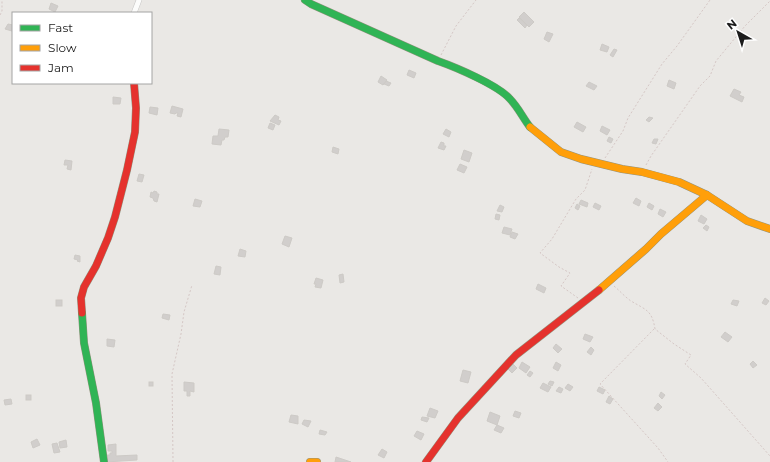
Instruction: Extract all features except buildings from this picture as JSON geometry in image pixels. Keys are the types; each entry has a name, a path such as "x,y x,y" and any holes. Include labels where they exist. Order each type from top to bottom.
{"street":[{"path":"134,12 139,0"},
{"path":"305,0 484,81 508,96 513,101 529,127 561,152 598,163 642,172 679,182 707,195 747,221 770,230"},
{"path":"104,462 96,403 84,343 82,298 84,287 96,266 108,238 125,178 135,132 136,108 134,84"},
{"path":"426,462 458,418 504,367 531,342 609,282 661,234 707,195"},
{"path":"310,462 317,462"}],"path":[{"path":"0,15 2,11 2,0"},
{"path":"438,61 456,26 476,0"},
{"path":"584,302 560,286 570,273 540,253 552,239 576,199 585,190 598,163 623,131 628,118 662,64 710,0"},
{"path":"642,172 651,156 700,86 710,76 716,61 745,26 770,1"},
{"path":"609,282 630,300 647,310 653,321 654,329 691,355 685,364 701,378 770,456"},
{"path":"172,462 172,374 181,334 184,312 192,285"},
{"path":"654,329 600,384 658,448 668,462"}],"traffic: fast":[{"path":"305,0 486,82 504,94 516,105 530,127"},
{"path":"82,313 84,343 96,403 104,462"}],"traffic: slow":[{"path":"530,127 561,152 581,159 622,169 642,172 679,182 707,195 747,221 770,229"},
{"path":"599,290 707,195"},
{"path":"310,462 317,462"}],"traffic: jam":[{"path":"82,313 81,298 84,287 96,266 108,238 127,170 135,132 136,108 134,84"},
{"path":"426,462 458,418 516,355 599,290"}]}
